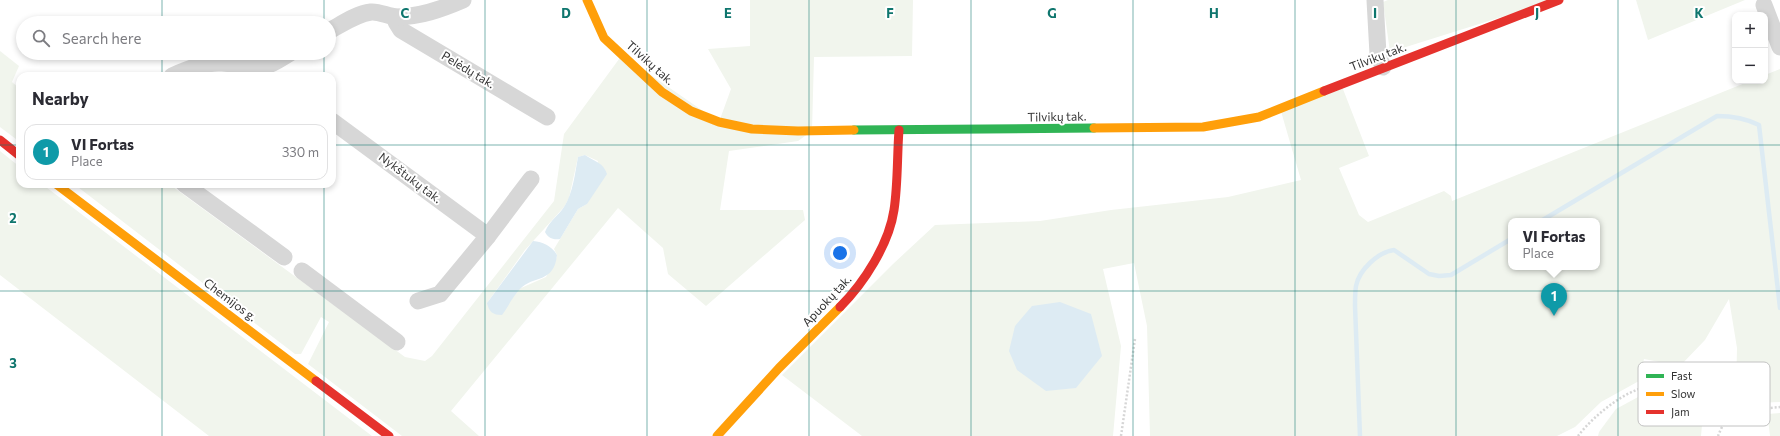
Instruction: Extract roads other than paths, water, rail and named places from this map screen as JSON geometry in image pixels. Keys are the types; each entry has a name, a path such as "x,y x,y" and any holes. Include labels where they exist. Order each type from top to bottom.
{"street":[{"path":"336,28 360,14 372,12 396,17 418,15 443,8 463,0"},
{"name":"Tilvikų tak.","path":"587,0 604,38 662,92 691,111 719,122 752,129 798,131 1203,127 1259,117 1383,67 1559,0"},
{"path":"1375,0 1378,54 1383,67"},
{"path":"1764,5 1780,47"},
{"name":"Pelėdų tak.","path":"396,17 396,22 401,30 546,117"},
{"path":"181,72 205,64 221,63 253,67 269,71 282,60"},
{"name":"Nykštukų tak.","path":"336,124 488,236"},
{"name":"Apuokų tak.","path":"717,436 779,368 851,296 866,276 888,233 894,210 899,130"},
{"path":"0,140 16,153"},
{"path":"418,301 440,294 488,236 531,179"},
{"name":"Chemijos g.","path":"61,188 389,436"},
{"path":"189,188 284,257"},
{"path":"302,271 397,342"}],"waterway":[{"path":"1546,218 1717,116 1744,119 1759,125 1780,308"},
{"path":"1360,436 1355,296 1358,280 1365,268 1382,254 1394,250 1429,274 1439,276 1451,275 1508,241"}],"place":[{"name":"VI Fortas","path":"1554,316"}]}
